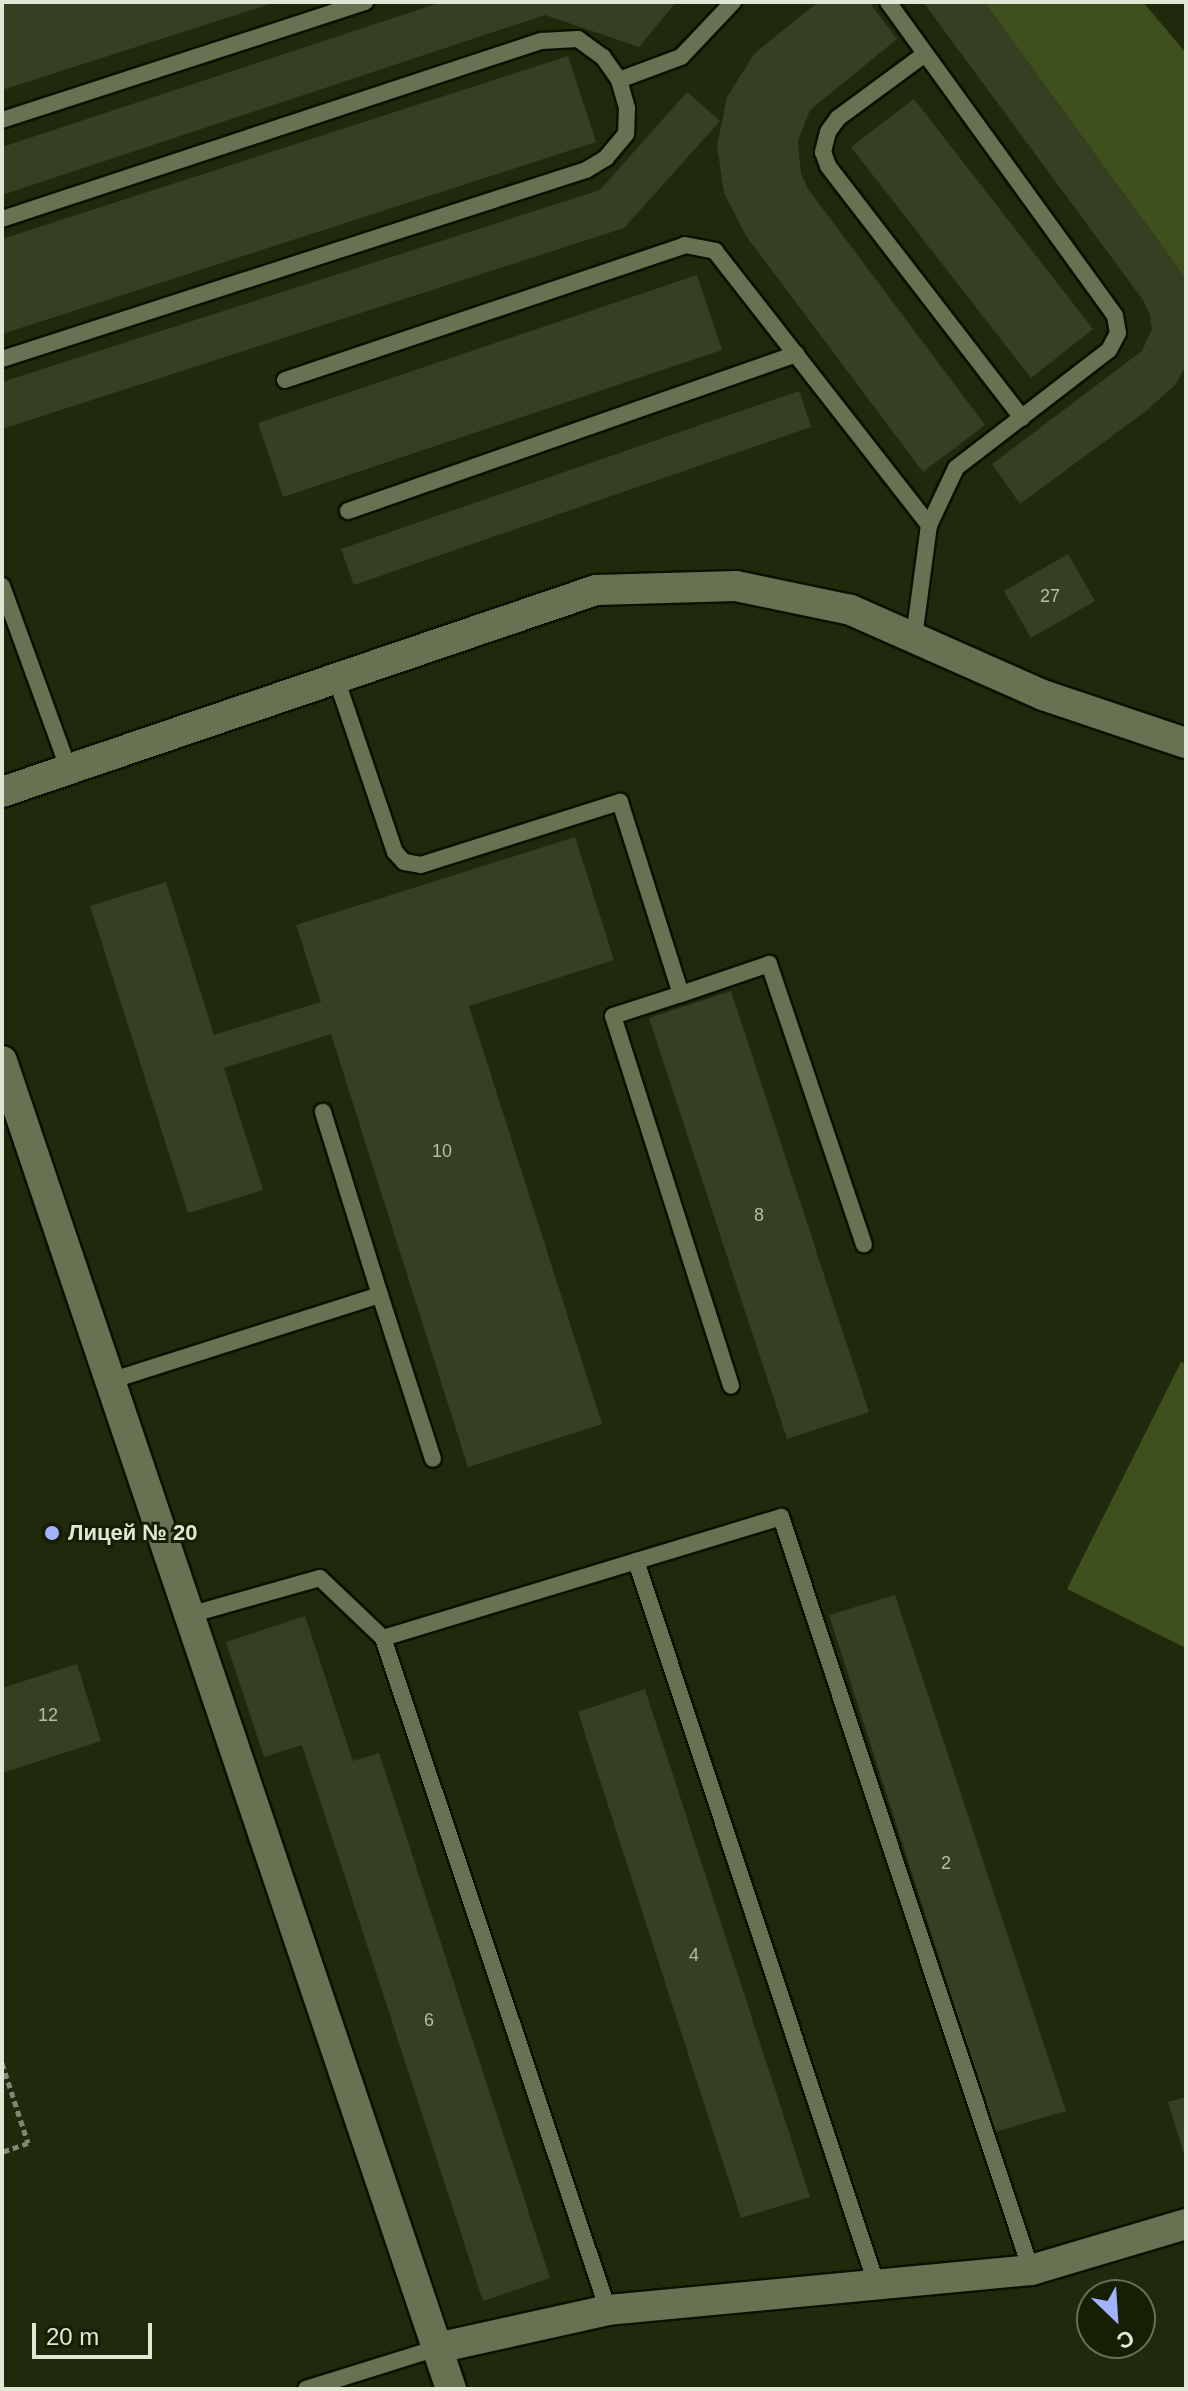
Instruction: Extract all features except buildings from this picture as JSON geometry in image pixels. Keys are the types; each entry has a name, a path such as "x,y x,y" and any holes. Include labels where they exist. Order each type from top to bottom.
{"street":[{"path":"2,792 596,590 736,586 851,610 1043,695 1186,743"},
{"path":"2,1061 451,2389"},
{"path":"437,2348 608,2310 1031,2270 1186,2224"}],"lane":[{"path":"2,120 365,2"},
{"path":"619,80 681,57 733,2"},
{"path":"888,2 1115,316 1118,333 1109,350 956,468 929,525 914,638"},
{"path":"2,219 541,41 578,39 603,57 619,80 627,108 626,134 606,158 586,170 2,359"},
{"path":"925,54 838,118 828,132 823,152 828,166 1022,418"},
{"path":"285,380 685,245 715,251 929,525"},
{"path":"348,511 796,354"},
{"path":"2,586 69,770"},
{"path":"336,678 395,852 404,862 421,865 620,802 681,994"},
{"path":"731,1386 613,1016 769,964 864,1244"},
{"path":"323,1112 433,1459"},
{"path":"110,1381 380,1295"},
{"path":"383,1638 781,1517 1031,2270"},
{"path":"636,1561 876,2283"},
{"path":"189,1615 320,1578 383,1638 608,2310"},
{"path":"306,2389 437,2348"}],"path":[{"path":"2,2063 28,2143 2,2152"}],"green space":[{"path":"984,2 1143,2 1186,53 1186,279"},
{"path":"1181,1362 1186,1364 1186,1648 1067,1589"}],"place":[{"name":"Лицей № 20","path":"52,1533"}]}
